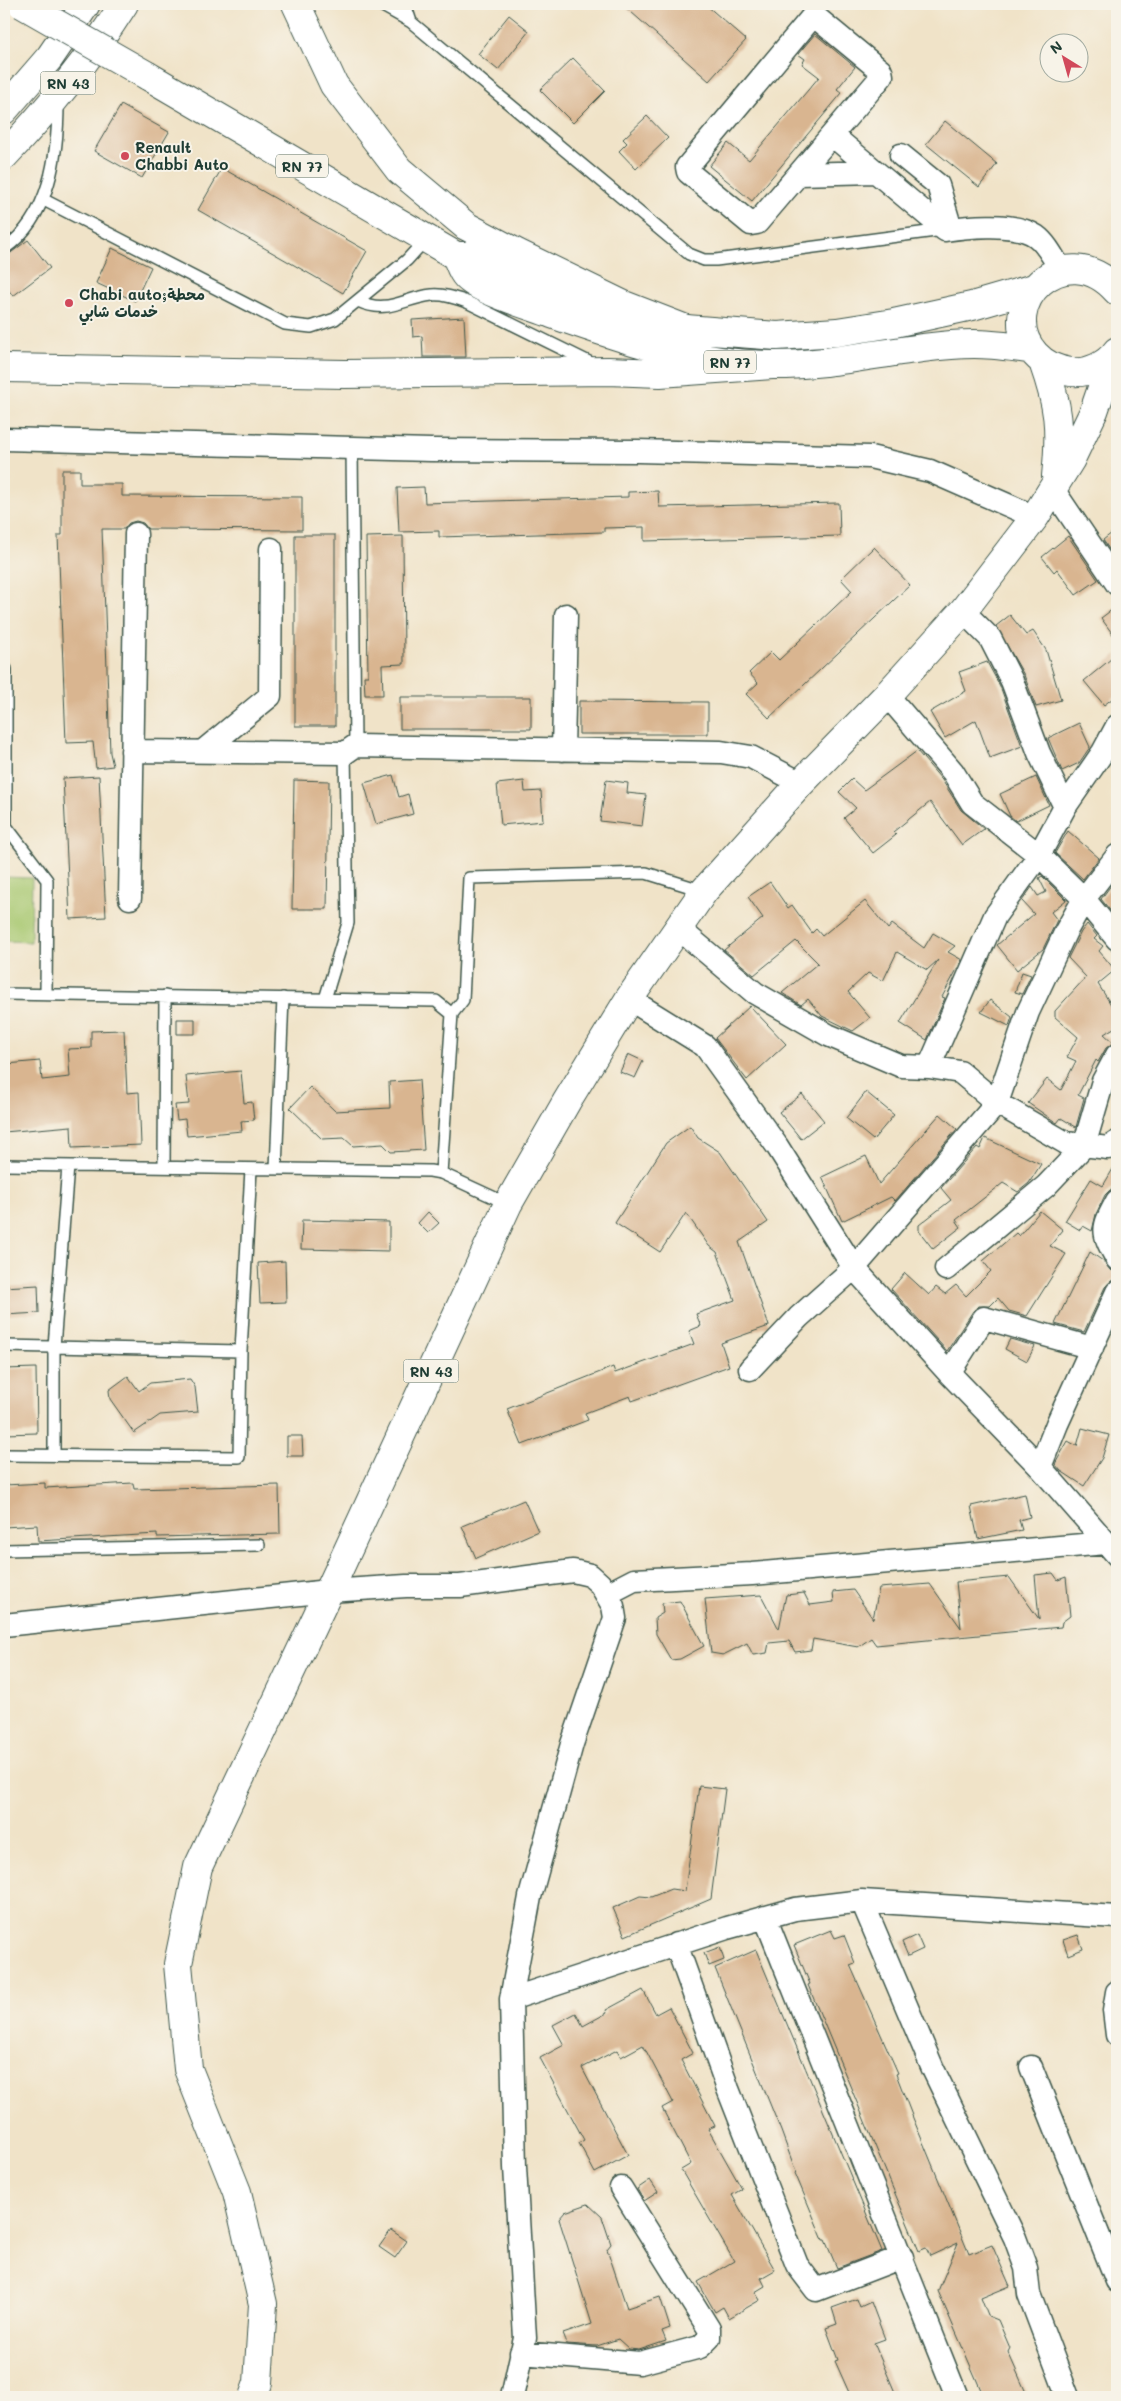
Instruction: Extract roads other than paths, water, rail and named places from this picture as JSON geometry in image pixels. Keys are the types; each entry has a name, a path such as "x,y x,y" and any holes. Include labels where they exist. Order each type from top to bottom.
{"main road":[{"name":"RN 77","path":"22,4 427,238 456,256 466,276 482,287 603,332 684,355 726,362 772,365 845,360 965,345 994,344 1036,356"},
{"name":"RN 43","path":"8,103 50,57 86,4"},
{"name":"RN 43","path":"4,156 43,115 89,56 124,4"},
{"path":"296,4 334,85 398,170 466,226 624,305 686,329"},
{"name":"RN 77","path":"456,256 477,256 544,289 607,316 686,329 777,336 837,332 936,315 1034,288"},
{"path":"1054,485 1059,448 1058,416 1055,397 1024,334 1022,318 1026,302 1034,288 1046,277 1061,270 1085,270 1114,283"},
{"path":"1036,356 1059,371 1077,373 1096,368 1116,356"},
{"path":"1054,485 1071,460 1094,411 1116,356"},
{"path":"4,368 345,374 608,371 660,373 772,365"},
{"name":"RN 43","path":"253,2397 258,2383 263,2304 237,2192 188,2070 178,1964 198,1867 329,1591 508,1204 567,1101 629,999 704,891 801,783 887,695 963,611 1035,517 1054,485"}],"street":[{"path":"812,17 825,24 881,71 882,76 832,135 757,223 751,224 688,172 687,166 812,17"},
{"path":"832,135 948,229 1012,227 1024,230 1043,242 1061,270"},
{"path":"901,155 938,185 948,229"},
{"path":"799,174 876,172"},
{"path":"4,440 870,457 930,471 1035,517"},
{"path":"1054,485 1117,584"},
{"path":"130,898 136,534"},
{"path":"202,752 270,696 270,548"},
{"path":"963,611 990,638 1012,680 1039,753 1065,807"},
{"path":"563,750 566,615"},
{"path":"887,695 953,772 972,803 1039,855 1084,899 1117,939"},
{"path":"929,1067 995,916 1039,855 1065,807 1103,752 1117,726"},
{"path":"132,751 202,752 350,749 720,752 751,757 801,783"},
{"path":"750,1369 799,1317 854,1268 997,1103 1028,1012 1084,899 1117,856"},
{"path":"678,928 755,993 828,1035 901,1066 929,1067 960,1072 997,1103 1066,1143 1108,1148 1117,1142"},
{"path":"629,999 705,1046 777,1146 854,1268 949,1373 1040,1467 1112,1549"},
{"path":"946,1269 1046,1186 1084,1146 1103,1081 1117,1055"},
{"path":"1117,1202 1105,1223 1106,1239 1117,1259"},
{"path":"1040,1467 1117,1292"},
{"path":"949,1373 984,1318 1092,1348"},
{"path":"607,1594 634,1580 752,1574 1112,1549"},
{"path":"4,1624 329,1591 406,1586 460,1586 573,1572 590,1575 607,1594 615,1618 572,1744 533,1887 511,1999 515,2167 525,2338 512,2397"},
{"path":"511,1999 676,1944 795,1909 862,1901 1117,1918"},
{"path":"862,1901 933,2069 1015,2238 1026,2268 1029,2294 1068,2397"},
{"path":"765,1917 957,2397"},
{"path":"676,1944 728,2089 797,2265 816,2290 902,2258"},
{"path":"1117,1992 1114,2010 1117,2033"},
{"path":"1031,2067 1117,2281"},
{"path":"521,2353 640,2363 700,2347 709,2338 709,2329 621,2188"}],"lane":[{"path":"379,4 411,22 689,254 704,260 948,229"},
{"path":"405,4 411,22"},
{"path":"4,249 28,227 44,200 53,165 58,131 57,96"},
{"path":"44,200 285,324 311,328 335,319 407,260 427,238"},
{"path":"358,301 378,307 390,306 430,295 453,298 467,302 608,371"},
{"path":"324,999 348,923 352,448"},
{"path":"4,669 6,669 6,826 47,880 46,994"},
{"path":"441,1174 452,1014 463,1000 469,878 646,873 704,891"},
{"path":"4,994 436,1001 452,1014"},
{"path":"164,1168 165,996"},
{"path":"276,1169 283,998"},
{"path":"4,1165 430,1171 441,1174 508,1204"},
{"path":"54,1454 54,1347 68,1166"},
{"path":"4,1455 239,1457 241,1351 251,1169"},
{"path":"4,1346 241,1351"},
{"path":"4,1550 259,1545"}],"place":[{"name":"Renault Chabbi Auto","path":"125,156"},
{"name":"Chabi auto;محطة خدمات شابي","path":"69,303"}]}
